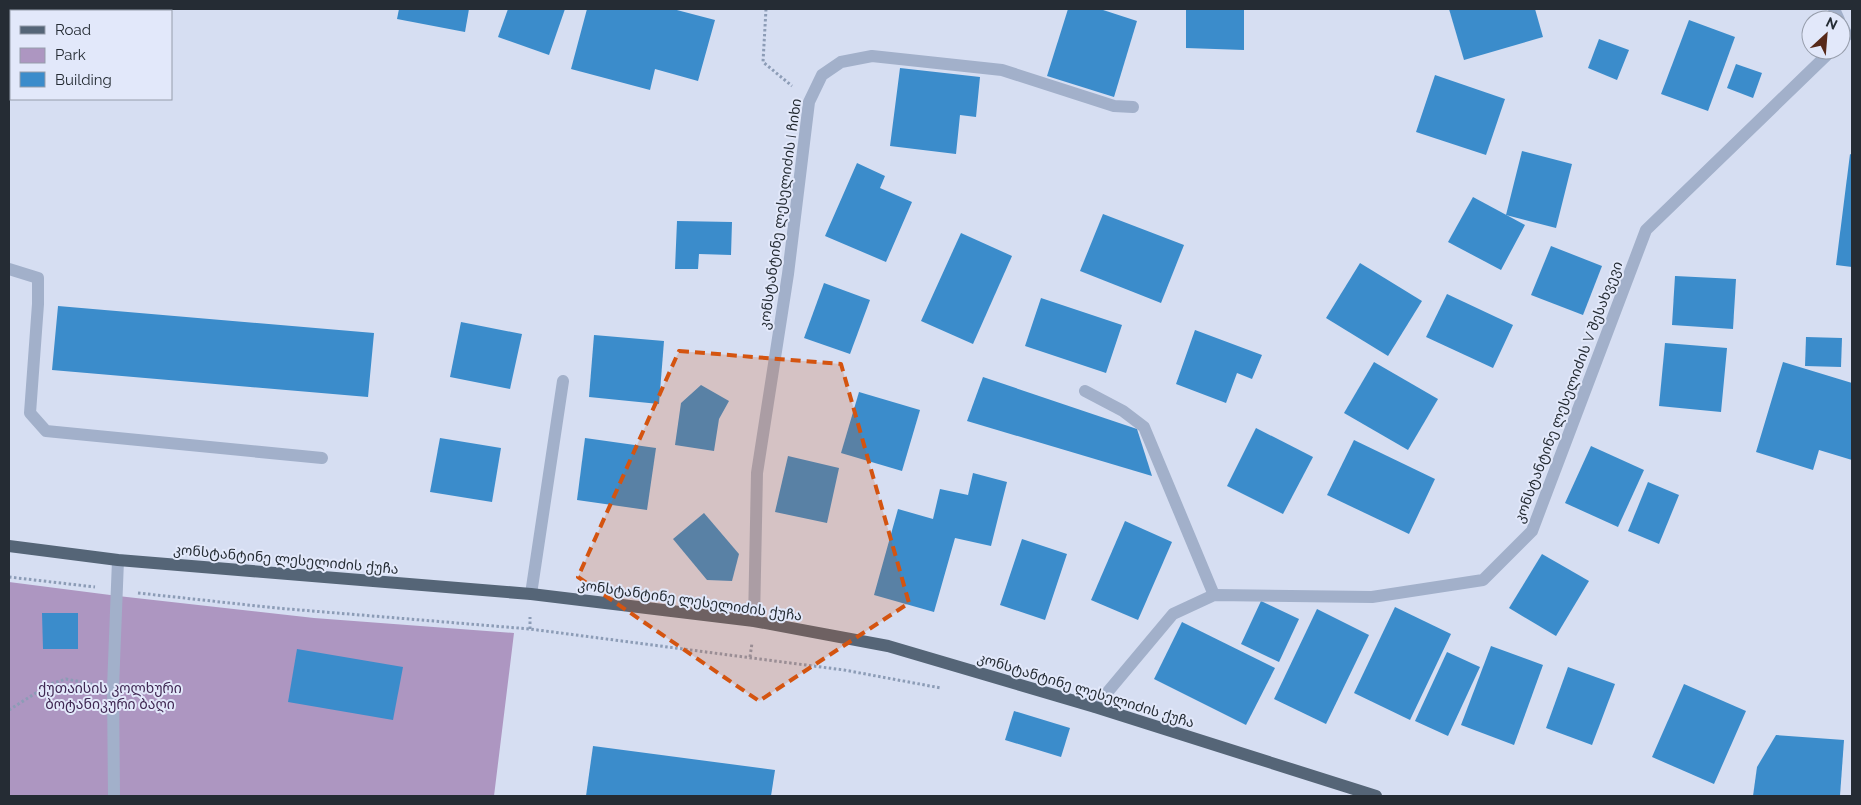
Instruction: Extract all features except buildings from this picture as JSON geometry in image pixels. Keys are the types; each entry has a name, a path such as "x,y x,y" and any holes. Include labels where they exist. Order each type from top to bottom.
{"main road":[{"name":"კონსტანტინე ლესელიძის ქუჩა","path":"9,546 118,560 531,594 754,621 888,646 1095,707 1376,796"}],"street":[{"name":"კონსტანტინე ლესელიძის I ჩიხი","path":"754,621 757,472 788,274 810,102 822,75 840,62 872,56 1002,70 1114,106 1133,107"},
{"name":"კონსტანტინე ლესელიძის V შესახვევი","path":"1095,707 1174,614 1214,595 1372,597 1483,580 1532,531 1646,230 1822,60"},
{"path":"9,269 38,278 38,304 30,413 46,431 322,458"},
{"path":"531,594 564,380"},
{"path":"1085,391 1123,411 1144,427 1214,595"},
{"path":"114,796 113,688 118,560"}],"path":[{"path":"766,9 763,62 810,102"},
{"path":"9,577 276,608 530,629 844,670 942,688"},
{"path":"9,710 50,684 66,679 113,688"}],"highlighted area":[{"path":"679,351 841,364 909,603 759,701 578,577"}],"green space":[{"name":"ქუთაისის კოლხური ბოტანიკური ბაღი","path":"9,582 314,618 514,633 494,796 9,796"}]}
